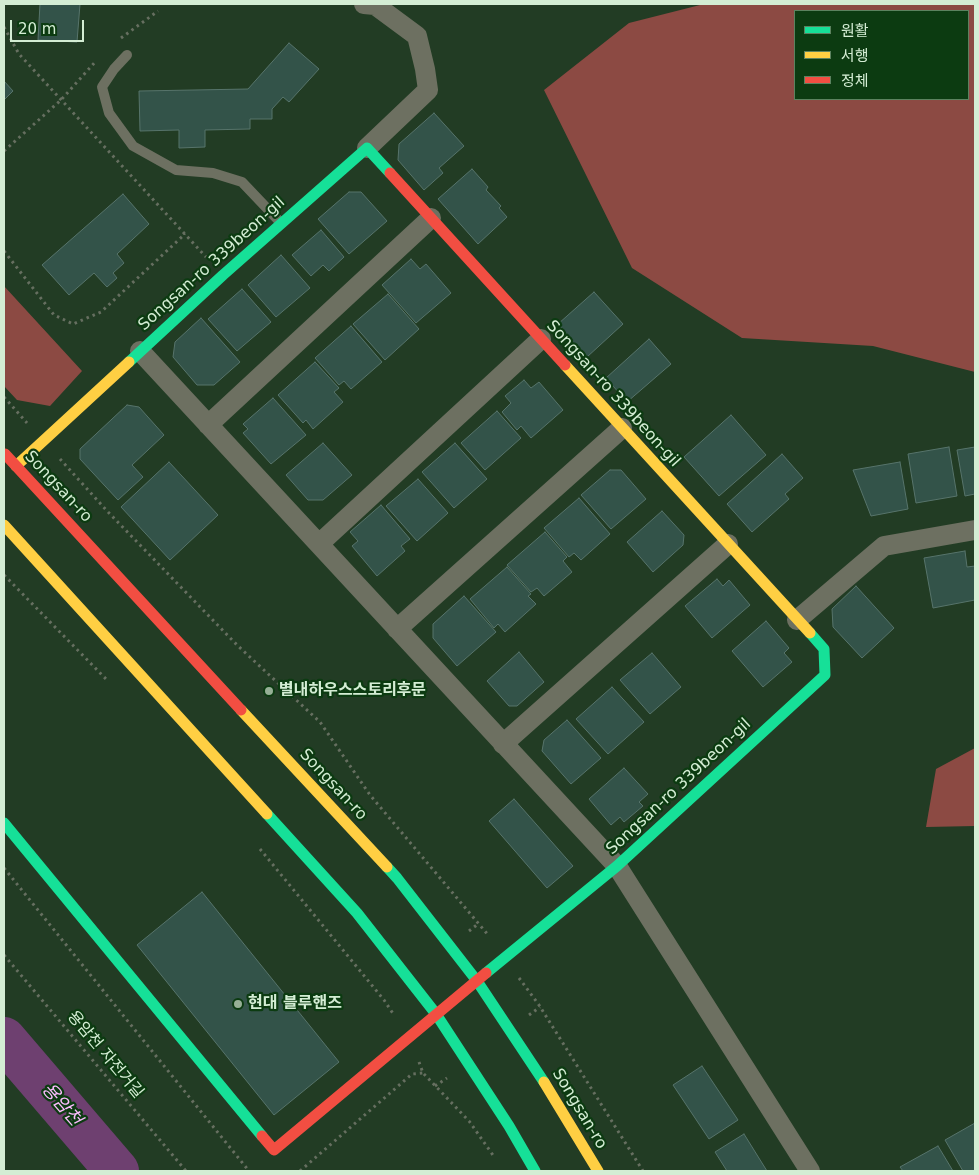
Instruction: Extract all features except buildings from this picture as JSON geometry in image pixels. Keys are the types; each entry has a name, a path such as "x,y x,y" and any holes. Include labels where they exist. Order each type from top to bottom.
{"street":[{"path":"364,4 375,5 417,36 428,90 367,148"},
{"name":"Songsan-ro 339beon-gil","path":"4,824 274,1150 617,866 825,675 824,649 367,148 223,275 16,466"},
{"path":"208,425 431,218"},
{"path":"319,544 541,339"},
{"path":"140,351 617,866 810,1171"},
{"path":"398,629 622,428"},
{"name":"Songsan-ro","path":"4,452 397,878 477,981 555,1098 598,1171"},
{"path":"4,524 357,913 436,1014 536,1171"},
{"path":"797,620 884,546 975,530"},
{"path":"504,744 728,544"}],"lane":[{"path":"127,54 102,87 109,113 134,146 176,170 213,172 242,182 281,223"}],"path":[{"path":"118,40 158,11"},
{"path":"4,27 19,54 223,275"},
{"path":"4,151 61,100 98,59"},
{"path":"4,251 54,316 73,324 101,312 185,234"},
{"path":"4,397 108,512 238,646 320,722 370,795 490,937 539,1005 643,1171"},
{"path":"4,574 108,682"},
{"path":"255,842 384,1000 410,1037 422,1074 469,1121 499,1164"},
{"path":"4,868 249,1171"},
{"name":"용암천 자전거길","path":"4,955 186,1171"},
{"path":"300,1171 412,1074 422,1074"}],"shaded area":[{"path":"704,4 975,4 975,372 873,346 742,338 632,268 544,90 629,23"},
{"path":"4,286 82,371 50,406 17,400 4,386"},
{"path":"975,748 975,826 926,827 936,769"}],"waterway":[{"name":"용암천","path":"4,1039 117,1171"}],"traffic: fast":[{"path":"129,362 223,275 367,148 390,173"},
{"path":"486,973 617,866 825,675 824,649 810,633"},
{"path":"267,814 357,913 436,1014 509,1126 535,1171"},
{"path":"4,823 262,1136"},
{"path":"387,867 477,981 544,1082"}],"traffic: slow":[{"path":"16,466 129,362"},
{"path":"565,365 810,633"},
{"path":"4,525 267,814"},
{"path":"241,710 387,867"},
{"path":"544,1082 598,1171"}],"traffic: jam":[{"path":"390,173 565,365"},
{"path":"5,454 241,710"},
{"path":"262,1136 274,1150 486,973"}],"place":[{"name":"별내하우스스토리후문","path":"269,691"},
{"name":"현대 블루핸즈","path":"238,1004"}]}
